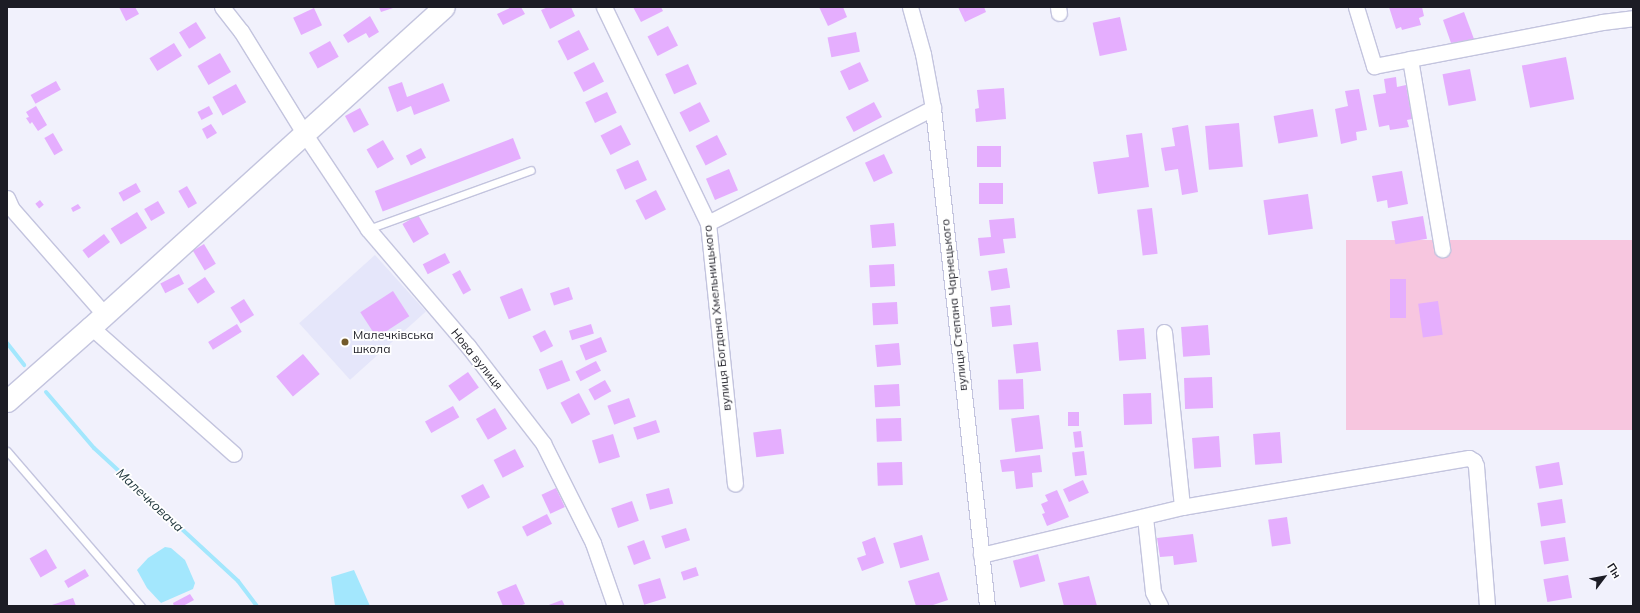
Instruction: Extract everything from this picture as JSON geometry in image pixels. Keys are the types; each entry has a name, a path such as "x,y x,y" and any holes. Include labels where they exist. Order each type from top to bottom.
{"street":[{"name":"Нова вулиця","path":"222,7 242,31 304,133 368,229 468,346 543,443 593,543 615,606"},
{"path":"7,401 98,321 444,7"},
{"name":"вулиця Богдана Хмельницького","path":"604,7 708,223 735,484"},
{"name":"вулиця Степана Чарнецького","path":"910,7 924,54 933,108 987,606"},
{"path":"1356,7 1374,66 1602,22 1633,18"},
{"path":"1410,59 1442,248"},
{"path":"708,223 933,108"},
{"path":"7,198 12,209 98,321 234,454"},
{"path":"1164,332 1182,507"},
{"path":"981,555 1182,507 1469,458 1476,466 1487,606"},
{"path":"1145,517 1153,592 1160,606"}],"lane":[{"path":"368,229 531,170"},
{"path":"7,451 141,606"}],"shaded area":[{"path":"1346,240 1633,240 1633,430 1346,430"},
{"name":"Малечківська школа","path":"375,255 426,311 350,380 299,323"}],"water":[{"path":"165,547 171,548 185,560 195,583 193,589 161,603 147,588 137,570 148,558"},
{"path":"354,570 370,606 335,606 331,577"}],"building":[{"path":"119,7 135,7 139,14 126,21"},
{"path":"379,7 396,7 381,12"},
{"path":"512,7 521,7 525,14 503,25 497,14"},
{"path":"548,7 571,7 575,16 550,29 541,10"},
{"path":"633,7 661,7 663,11 641,22"},
{"path":"819,7 843,7 847,17 828,26"},
{"path":"958,7 984,7 986,12 965,22"},
{"path":"1389,7 1422,7 1424,16 1419,18 1421,25 1402,30 1401,27 1396,29"},
{"path":"314,8 322,25 301,35 293,18"},
{"path":"1464,12 1474,39 1451,43 1443,20"},
{"path":"370,16 379,32 369,38 366,33 348,43 343,35"},
{"path":"1120,17 1127,50 1100,56 1093,23"},
{"path":"196,22 206,38 189,49 179,33"},
{"path":"668,26 678,46 657,56 648,36"},
{"path":"579,30 589,50 568,60 558,41"},
{"path":"856,32 860,52 831,57 828,38"},
{"path":"330,41 339,57 318,68 309,53"},
{"path":"174,43 182,56 157,71 149,58"},
{"path":"220,53 231,72 208,85 197,66"},
{"path":"1566,57 1574,99 1530,108 1522,66"},
{"path":"594,62 604,82 583,92 574,72"},
{"path":"860,62 869,81 849,90 840,71"},
{"path":"688,64 697,84 674,94 665,74"},
{"path":"1470,69 1476,100 1449,106 1443,74"},
{"path":"1396,77 1397,87 1406,85 1412,119 1407,120 1409,127 1390,130 1389,125 1379,127 1373,95 1386,93 1384,79"},
{"path":"56,81 61,90 35,104 31,95"},
{"path":"402,82 407,97 443,83 450,101 414,115 411,106 397,112 388,87"},
{"path":"236,84 246,102 223,115 212,97"},
{"path":"1004,88 1006,119 976,122 975,109 979,108 977,90"},
{"path":"1359,89 1367,130 1356,132 1357,140 1341,144 1335,109 1348,106 1345,91"},
{"path":"607,92 617,113 595,123 585,102"},
{"path":"700,102 710,122 689,132 680,112"},
{"path":"874,102 882,117 854,132 846,117"},
{"path":"36,106 47,125 38,131 32,122 30,124 26,118 29,117 26,112"},
{"path":"209,106 213,114 202,120 197,112"},
{"path":"360,108 369,125 354,133 345,116"},
{"path":"1313,109 1318,137 1278,144 1274,116"},
{"path":"1239,123 1243,167 1209,170 1205,126"},
{"path":"211,124 217,133 207,139 202,129"},
{"path":"621,125 631,145 610,155 601,135"},
{"path":"1188,125 1198,192 1182,195 1178,169 1165,171 1161,148 1175,146 1172,128"},
{"path":"53,133 63,150 54,155 44,138"},
{"path":"1142,133 1149,187 1098,194 1093,162 1129,157 1126,135"},
{"path":"717,135 727,155 706,165 696,146"},
{"path":"513,138 521,159 383,212 375,191"},
{"path":"383,140 394,159 378,169 367,150"},
{"path":"977,146 1001,146 1001,167 977,167"},
{"path":"421,148 426,158 411,166 406,156"},
{"path":"884,154 893,173 874,182 865,163"},
{"path":"638,160 647,180 625,190 616,170"},
{"path":"729,169 738,190 715,200 706,179"},
{"path":"1402,171 1408,204 1388,208 1387,200 1377,202 1372,176"},
{"path":"136,183 141,192 123,201 119,193"},
{"path":"979,183 1003,183 1003,204 979,204"},
{"path":"187,186 197,203 188,208 178,191"},
{"path":"656,190 666,210 645,220 636,200"},
{"path":"1308,194 1313,229 1268,235 1263,200"},
{"path":"40,200 44,205 39,208 35,204"},
{"path":"158,201 165,213 151,221 144,209"},
{"path":"78,204 81,208 73,212 71,208"},
{"path":"1152,208 1158,254 1143,255 1137,210"},
{"path":"137,212 147,228 121,245 111,228"},
{"path":"418,215 429,234 413,243 402,224"},
{"path":"1423,216 1427,239 1395,244 1391,222"},
{"path":"1014,218 1016,238 1003,239 1005,253 980,256 978,238 991,237 989,220"},
{"path":"894,223 896,246 872,248 870,225"},
{"path":"104,234 110,242 88,258 82,250"},
{"path":"204,244 216,264 205,270 193,251"},
{"path":"445,253 450,263 428,274 423,264"},
{"path":"894,264 895,286 870,287 869,265"},
{"path":"1007,268 1010,288 991,291 988,271"},
{"path":"460,270 471,290 463,294 452,274"},
{"path":"179,274 184,284 165,293 160,284"},
{"path":"205,277 215,292 198,304 188,289"},
{"path":"1390,279 1406,279 1406,318 1390,318"},
{"path":"569,287 573,299 554,306 550,293"},
{"path":"522,288 531,310 509,319 500,297"},
{"path":"393,291 409,316 377,337 360,312"},
{"path":"244,299 254,315 240,324 230,307"},
{"path":"1438,301 1443,335 1423,337 1418,304"},
{"path":"897,302 898,324 873,325 872,303"},
{"path":"1010,305 1012,325 992,327 990,307"},
{"path":"237,324 242,332 213,350 208,342"},
{"path":"591,324 594,334 572,340 569,331"},
{"path":"1208,325 1210,355 1183,357 1181,327"},
{"path":"1144,328 1146,359 1119,361 1117,330"},
{"path":"545,330 553,346 541,352 533,336"},
{"path":"601,337 607,352 586,360 580,346"},
{"path":"1038,342 1041,371 1016,373 1013,345"},
{"path":"899,343 901,365 877,367 875,345"},
{"path":"303,354 320,374 293,396 276,376"},
{"path":"562,360 570,380 547,390 539,369"},
{"path":"596,361 601,371 581,381 576,371"},
{"path":"468,372 479,388 459,401 448,386"},
{"path":"1212,377 1213,408 1185,409 1184,378"},
{"path":"1023,379 1024,409 999,410 998,380"},
{"path":"605,380 611,391 595,401 588,389"},
{"path":"899,384 900,406 875,407 874,385"},
{"path":"579,393 590,414 572,424 560,403"},
{"path":"1151,393 1152,424 1124,425 1123,394"},
{"path":"629,398 636,417 614,425 607,406"},
{"path":"453,406 459,417 431,433 425,422"},
{"path":"495,408 507,429 488,440 476,419"},
{"path":"1068,412 1079,412 1079,426 1068,426"},
{"path":"1039,415 1043,449 1015,452 1011,418"},
{"path":"901,418 902,441 877,442 876,419"},
{"path":"656,420 660,432 637,440 633,427"},
{"path":"781,429 784,454 756,457 753,432"},
{"path":"1081,431 1083,447 1075,448 1073,432"},
{"path":"1280,432 1282,463 1255,465 1253,434"},
{"path":"613,434 620,457 599,463 592,440"},
{"path":"1219,436 1221,467 1194,469 1192,438"},
{"path":"515,449 524,467 503,478 494,460"},
{"path":"1084,451 1087,475 1075,476 1072,452"},
{"path":"1040,455 1042,472 1032,473 1033,487 1016,489 1014,471 1002,472 1000,460"},
{"path":"902,462 903,485 878,486 877,463"},
{"path":"1559,462 1563,485 1539,489 1535,466"},
{"path":"1083,480 1089,493 1069,502 1063,489"},
{"path":"483,484 490,497 468,509 461,496"},
{"path":"556,488 565,507 550,514 541,495"},
{"path":"669,488 673,503 650,510 646,494"},
{"path":"1057,490 1069,517 1047,526 1042,514 1045,513 1041,504 1048,501 1045,495"},
{"path":"1562,499 1566,523 1541,527 1537,503"},
{"path":"632,501 639,521 618,528 611,508"},
{"path":"547,514 552,524 527,537 522,527"},
{"path":"1287,517 1291,544 1272,546 1268,520"},
{"path":"686,528 690,540 665,548 661,536"},
{"path":"1193,534 1197,562 1174,565 1173,556 1160,557 1157,538"},
{"path":"922,535 929,560 900,568 893,543"},
{"path":"875,537 884,563 862,571 857,558 866,555 862,542"},
{"path":"1565,537 1569,561 1544,565 1540,541"},
{"path":"644,540 651,559 634,565 627,546"},
{"path":"46,549 57,568 41,578 30,558"},
{"path":"1038,554 1045,581 1020,588 1013,561"},
{"path":"696,567 699,576 684,581 681,572"},
{"path":"85,569 89,576 68,588 64,581"},
{"path":"939,572 948,600 930,606 916,606 908,581"},
{"path":"1568,575 1572,598 1547,602 1543,579"},
{"path":"1089,576 1097,606 1064,606 1058,583"},
{"path":"660,578 666,598 644,605 638,585"},
{"path":"516,584 525,604 519,606 503,606 497,592"},
{"path":"190,594 194,600 183,606 174,606 173,603"},
{"path":"73,598 76,606 49,606"},
{"path":"562,600 565,606 546,606"}],"waterway":[{"name":"Малечковача","path":"7,343 24,365"},
{"name":"Малечковача","path":"46,392 94,448 238,581 257,606"}],"place":[{"name":"Малечківська школа","path":"345,342"}]}
